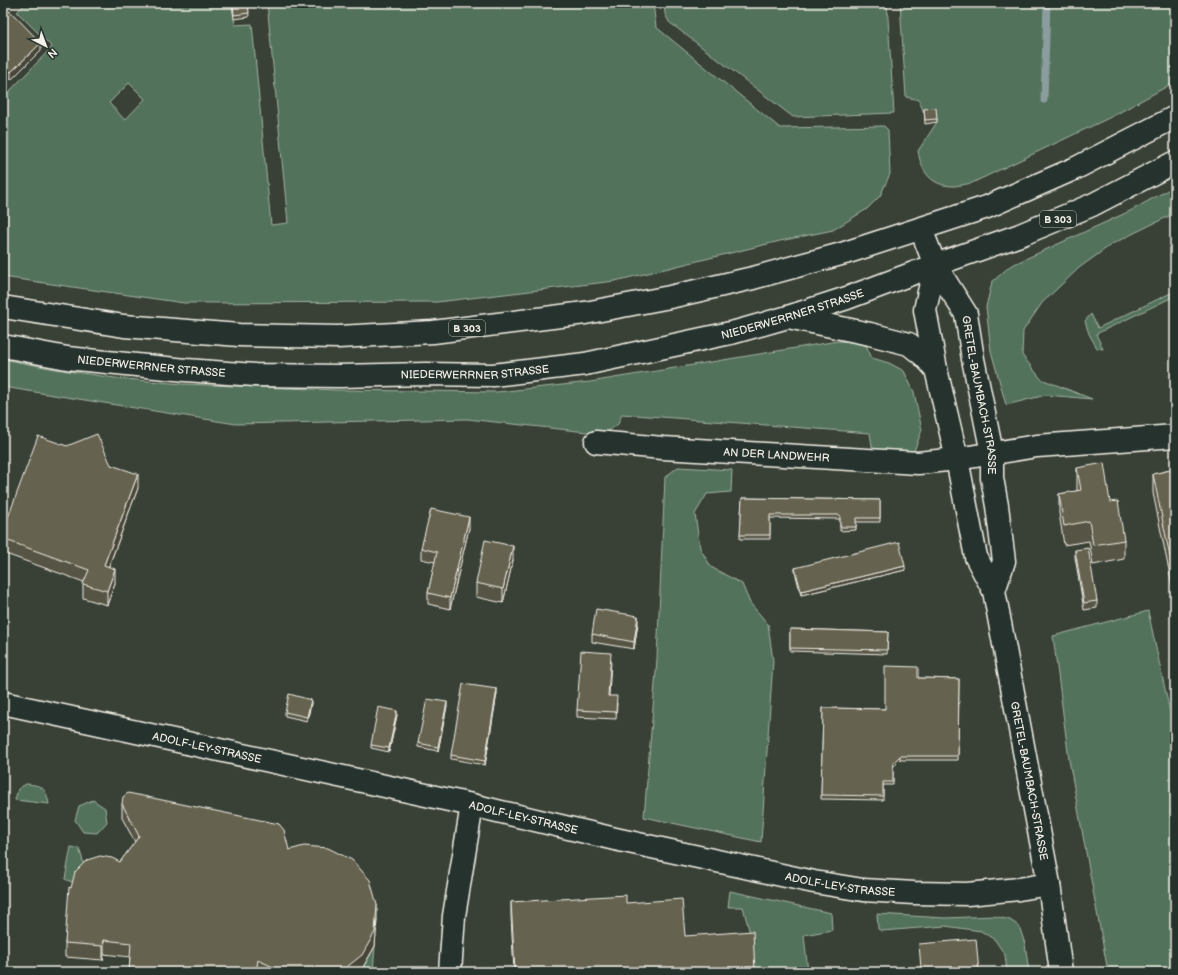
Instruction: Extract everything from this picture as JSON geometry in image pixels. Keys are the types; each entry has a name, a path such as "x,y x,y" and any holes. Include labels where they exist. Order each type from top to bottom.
{"street":[{"name":"B 303","path":"3,307 124,326 240,335 338,337 433,332 585,313 670,297 753,278 845,253 921,229 987,207 1076,168 1175,117"},
{"name":"B 303","path":"935,265 1020,235 1092,205 1175,162"},
{"path":"921,229 935,265"},
{"name":"NIEDERWERRNER STRASSE","path":"3,346 67,358 186,370 247,374 340,376 425,374 493,375 585,364 735,332 788,317 857,294 935,265"},
{"name":"GRETEL-BAUMBACH-STRASSE","path":"935,265 925,310 936,369 957,459 976,557 994,591 1049,884 1061,972"},
{"name":"GRETEL-BAUMBACH-STRASSE","path":"935,265 966,314 973,359 992,453 992,478 1004,562 994,591"},
{"path":"788,317 853,330 909,344 923,355 936,369"},
{"path":"957,459 1037,446 1175,436"},
{"name":"AN DER LANDWEHR","path":"596,442 745,454 865,459 918,463 957,459"},
{"name":"ADOLF-LEY-STRASSE","path":"3,703 472,805 814,882 862,890 966,894 1019,889 1049,884"},
{"path":"450,972 454,916 472,805"}],"green space":[{"path":"26,3 232,3 235,25 252,24 271,225 288,223 267,3 653,3 656,27 780,128 884,126 888,130 890,174 880,196 867,209 833,230 780,241 615,281 437,302 184,303 3,277 3,94 5,96 52,47 17,12","holes":["129,83 145,99 125,120 109,103"]},
{"path":"664,3 887,3 894,113 793,117 669,22 665,14"},
{"path":"900,3 1175,3 1175,82 1113,116 972,183 955,186 938,183 928,176 924,170 918,151 937,122 936,112 924,113 919,100 906,97"},
{"path":"1175,186 1175,213 1112,244 1079,268 1042,303 1023,331 1022,355 1041,379 1092,399 1046,395 1006,405 991,351 986,307 992,282 1010,266 1130,211"},
{"path":"1175,291 1175,296 1096,334 1103,349 1097,348 1089,334 1085,321 1091,314 1098,328"},
{"path":"838,341 865,343 872,358 889,363 904,371 914,392 922,430 914,451 873,452 870,433 622,414 618,424 605,434 467,419 236,424 3,387 3,359 115,378 183,384 337,390 497,392 590,382"},
{"path":"678,467 732,470 731,492 707,494 695,514 700,548 711,567 742,584 750,603 768,624 773,661 761,842 644,817 657,659 665,477"},
{"path":"1148,611 1175,735 1175,972 1108,972 1069,760 1053,636"},
{"path":"26,784 36,785 42,788 45,791 49,804 15,800 18,789"},
{"path":"93,800 105,808 107,822 97,833 83,832 75,820 79,806"},
{"path":"71,847 79,848 87,874 76,884 65,879"},
{"path":"730,891 831,913 832,930 804,935 808,972 754,972 753,945 743,907 728,907"},
{"path":"877,914 945,918 994,916 1010,920 1019,926 1025,944 1029,972 1007,972 1005,955 995,940 981,931 945,926 882,931 878,929"},
{"path":"375,946 373,972 358,972 362,969"}],"building":[{"path":"233,3 248,3 249,13 234,15"},
{"path":"10,11 41,43 11,72 3,64 3,18"},
{"path":"936,108 937,119 925,120 924,109"},
{"path":"97,434 111,465 138,474 104,565 115,569 107,591 83,584 89,570 3,539 3,531 38,436 67,446"},
{"path":"1104,463 1110,502 1118,501 1124,540 1093,545 1089,521 1064,526 1059,494 1081,490 1077,468"},
{"path":"1175,469 1175,565 1172,566 1153,474"},
{"path":"742,498 880,500 880,518 856,518 856,527 840,527 840,515 770,515 770,535 740,535"},
{"path":"431,509 469,517 450,598 428,593 437,552 421,548"},
{"path":"485,540 513,546 503,589 476,583"},
{"path":"899,542 905,566 801,591 795,568"},
{"path":"1088,548 1097,601 1084,603 1075,550"},
{"path":"596,609 638,616 634,642 592,634"},
{"path":"790,629 888,632 887,650 790,648"},
{"path":"581,651 611,653 608,696 617,696 616,712 577,710"},
{"path":"885,666 918,667 918,678 959,679 958,756 900,756 893,763 893,782 883,782 883,796 821,795 823,708 885,709"},
{"path":"463,684 497,689 485,761 451,755"},
{"path":"289,694 311,700 307,717 285,712"},
{"path":"427,699 447,702 438,747 418,743"},
{"path":"378,707 397,711 389,748 371,745"},
{"path":"128,793 279,824 284,830 289,850 304,846 328,848 352,860 370,880 377,905 375,932 362,955 343,970 337,972 284,972 258,960 256,972 129,972 131,943 104,940 103,946 65,943 69,887 71,888 75,872 87,860 100,856 112,858 120,862 139,836 122,804 123,797"},
{"path":"626,895 626,903 682,899 685,936 753,931 755,972 515,972 511,902"},
{"path":"976,939 979,972 890,972 890,970 921,968 919,944"}],"waterway":[{"path":"1044,100 1047,3"}]}
